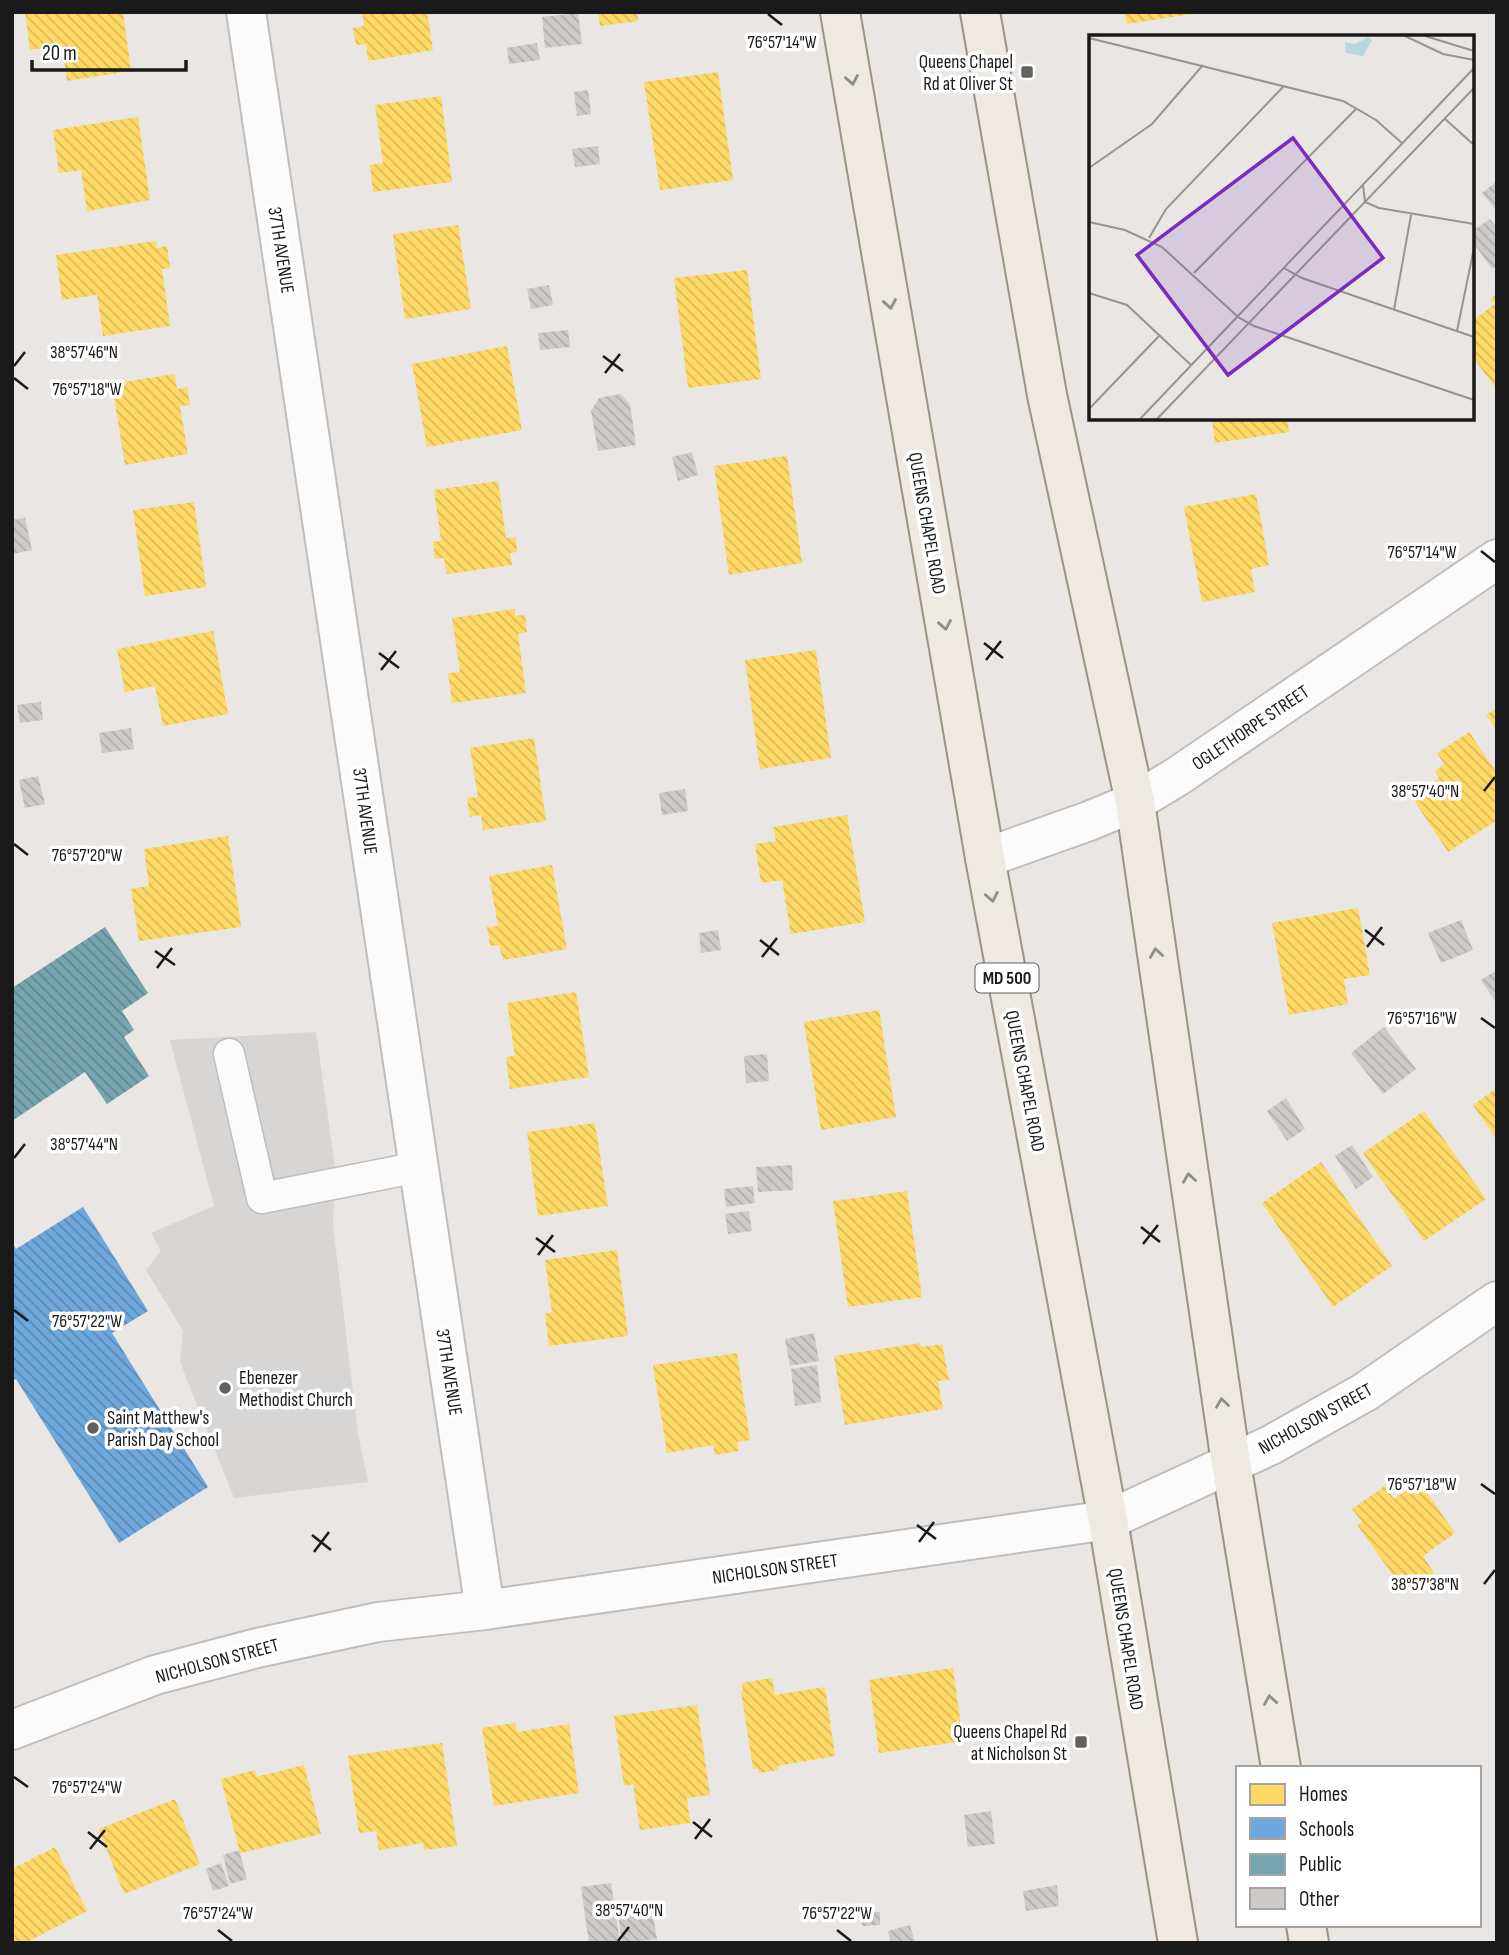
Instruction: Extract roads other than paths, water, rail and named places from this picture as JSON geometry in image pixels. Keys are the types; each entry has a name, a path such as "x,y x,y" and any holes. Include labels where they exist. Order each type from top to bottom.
{"main road":[{"name":"QUEENS CHAPEL ROAD","path":"840,12 985,858 1108,1520 1178,1943"},
{"path":"980,12 1047,396 1135,802 1231,1463 1281,1766"}],"street":[{"name":"37TH AVENUE","path":"246,12 485,1610"},
{"name":"OGLETHORPE STREET","path":"985,858 1135,802 1178,776 1497,559"},
{"name":"NICHOLSON STREET","path":"12,1730 155,1675 257,1648 378,1622 485,1610 1108,1520 1271,1445 1365,1392 1497,1301"}],"lane":[{"path":"229,1054 262,1198 419,1167"}],"place":[{"name":"Queens Chapel Rd at Oliver St","path":"1027,72"},
{"name":"Ebenezer Methodist Church","path":"225,1388"},
{"name":"Saint Matthew's Parish Day School","path":"93,1428"},
{"name":"Queens Chapel Rd at Nicholson St","path":"1081,1742"}]}
